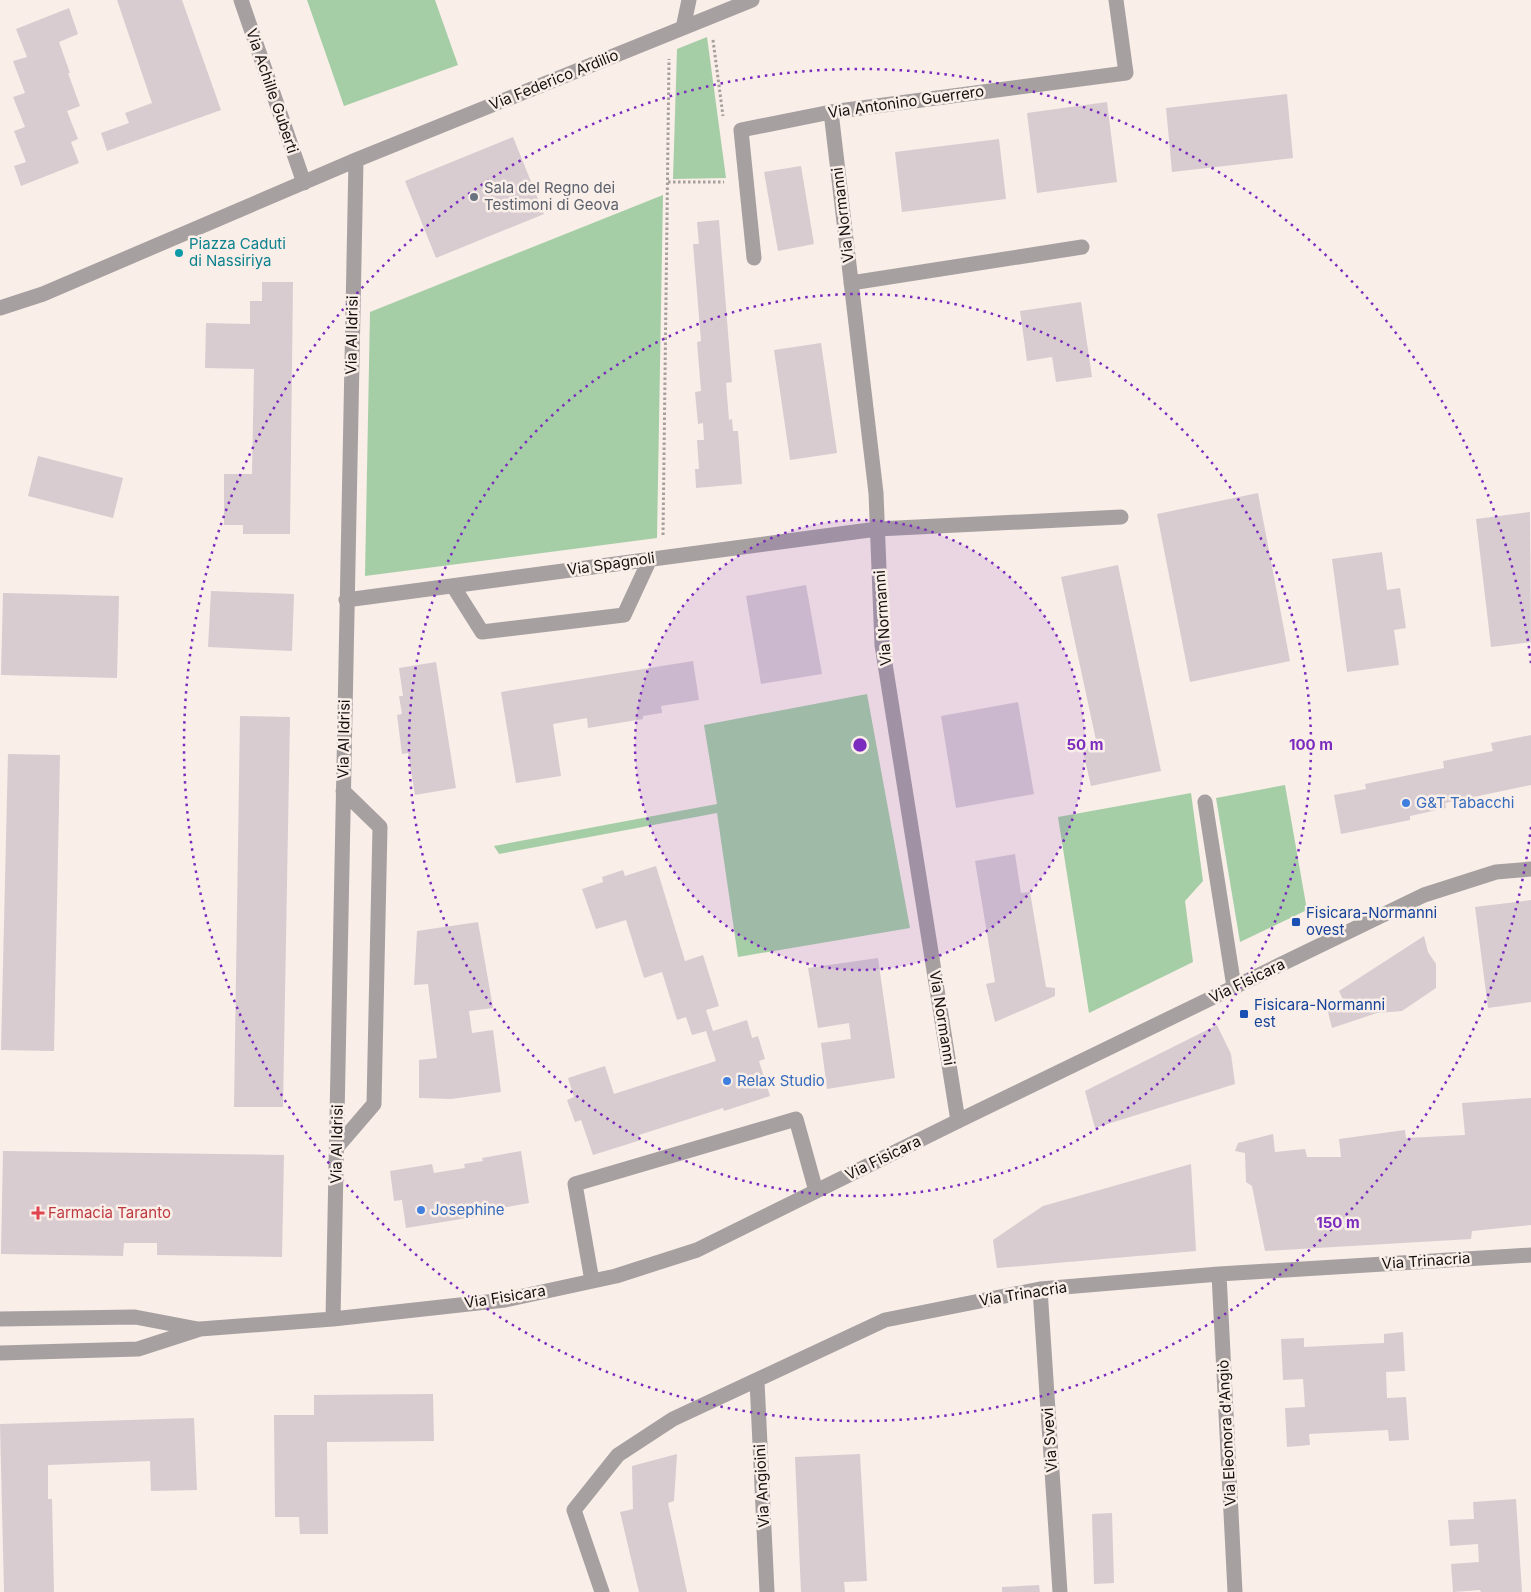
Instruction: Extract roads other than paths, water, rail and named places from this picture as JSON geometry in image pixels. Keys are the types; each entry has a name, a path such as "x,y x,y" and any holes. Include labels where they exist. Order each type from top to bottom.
{"street":[{"name":"Via Achille Guberti","path":"241,0 304,183"},
{"path":"676,31 689,0"},
{"name":"Via Federico Ardilio","path":"0,308 43,294 356,160 752,0"},
{"name":"Via Antonino Guerrero","path":"754,258 742,130 831,112 1126,72 1116,0"},
{"name":"Via Normanni","path":"831,112 876,492 882,644 958,1121"},
{"name":"Via Al Idrisi","path":"333,1319 356,160"},
{"path":"851,283 1082,247"},
{"name":"Via Spagnoli","path":"346,600 877,529 1122,517"},
{"path":"453,586 482,632 624,615 657,558"},
{"path":"337,1147 374,1104 380,828 343,791"},
{"path":"1205,802 1234,987"},
{"name":"Via Fisicara","path":"200,1329 333,1319 505,1300 616,1276 697,1250 1424,895 1496,872 1531,869"},
{"path":"592,1281 575,1184 796,1119 816,1191"},
{"name":"Via Trinacria","path":"602,1592 574,1510 618,1455 673,1419 885,1320 1040,1289 1219,1274 1531,1255"},
{"name":"Via Eleonora d'Angiò","path":"1219,1274 1235,1592"},
{"name":"Via Svevi","path":"1040,1289 1060,1592"},
{"path":"0,1319 135,1317 200,1329"},
{"path":"0,1354 138,1349 200,1329"},
{"name":"Via Angioini","path":"758,1380 767,1592"}],"place":[{"name":"Sala del Regno dei Testimoni di Geova","path":"474,197"},
{"name":"Piazza Caduti di Nassiriya","path":"179,253"},
{"name":"G&T Tabacchi","path":"1406,803"},
{"name":"Fisicara-Normanni ovest","path":"1296,922"},
{"name":"Fisicara-Normanni est","path":"1244,1014"},
{"name":"Relax Studio","path":"727,1081"},
{"name":"Josephine","path":"421,1210"},
{"name":"Farmacia Taranto","path":"38,1213"}]}
